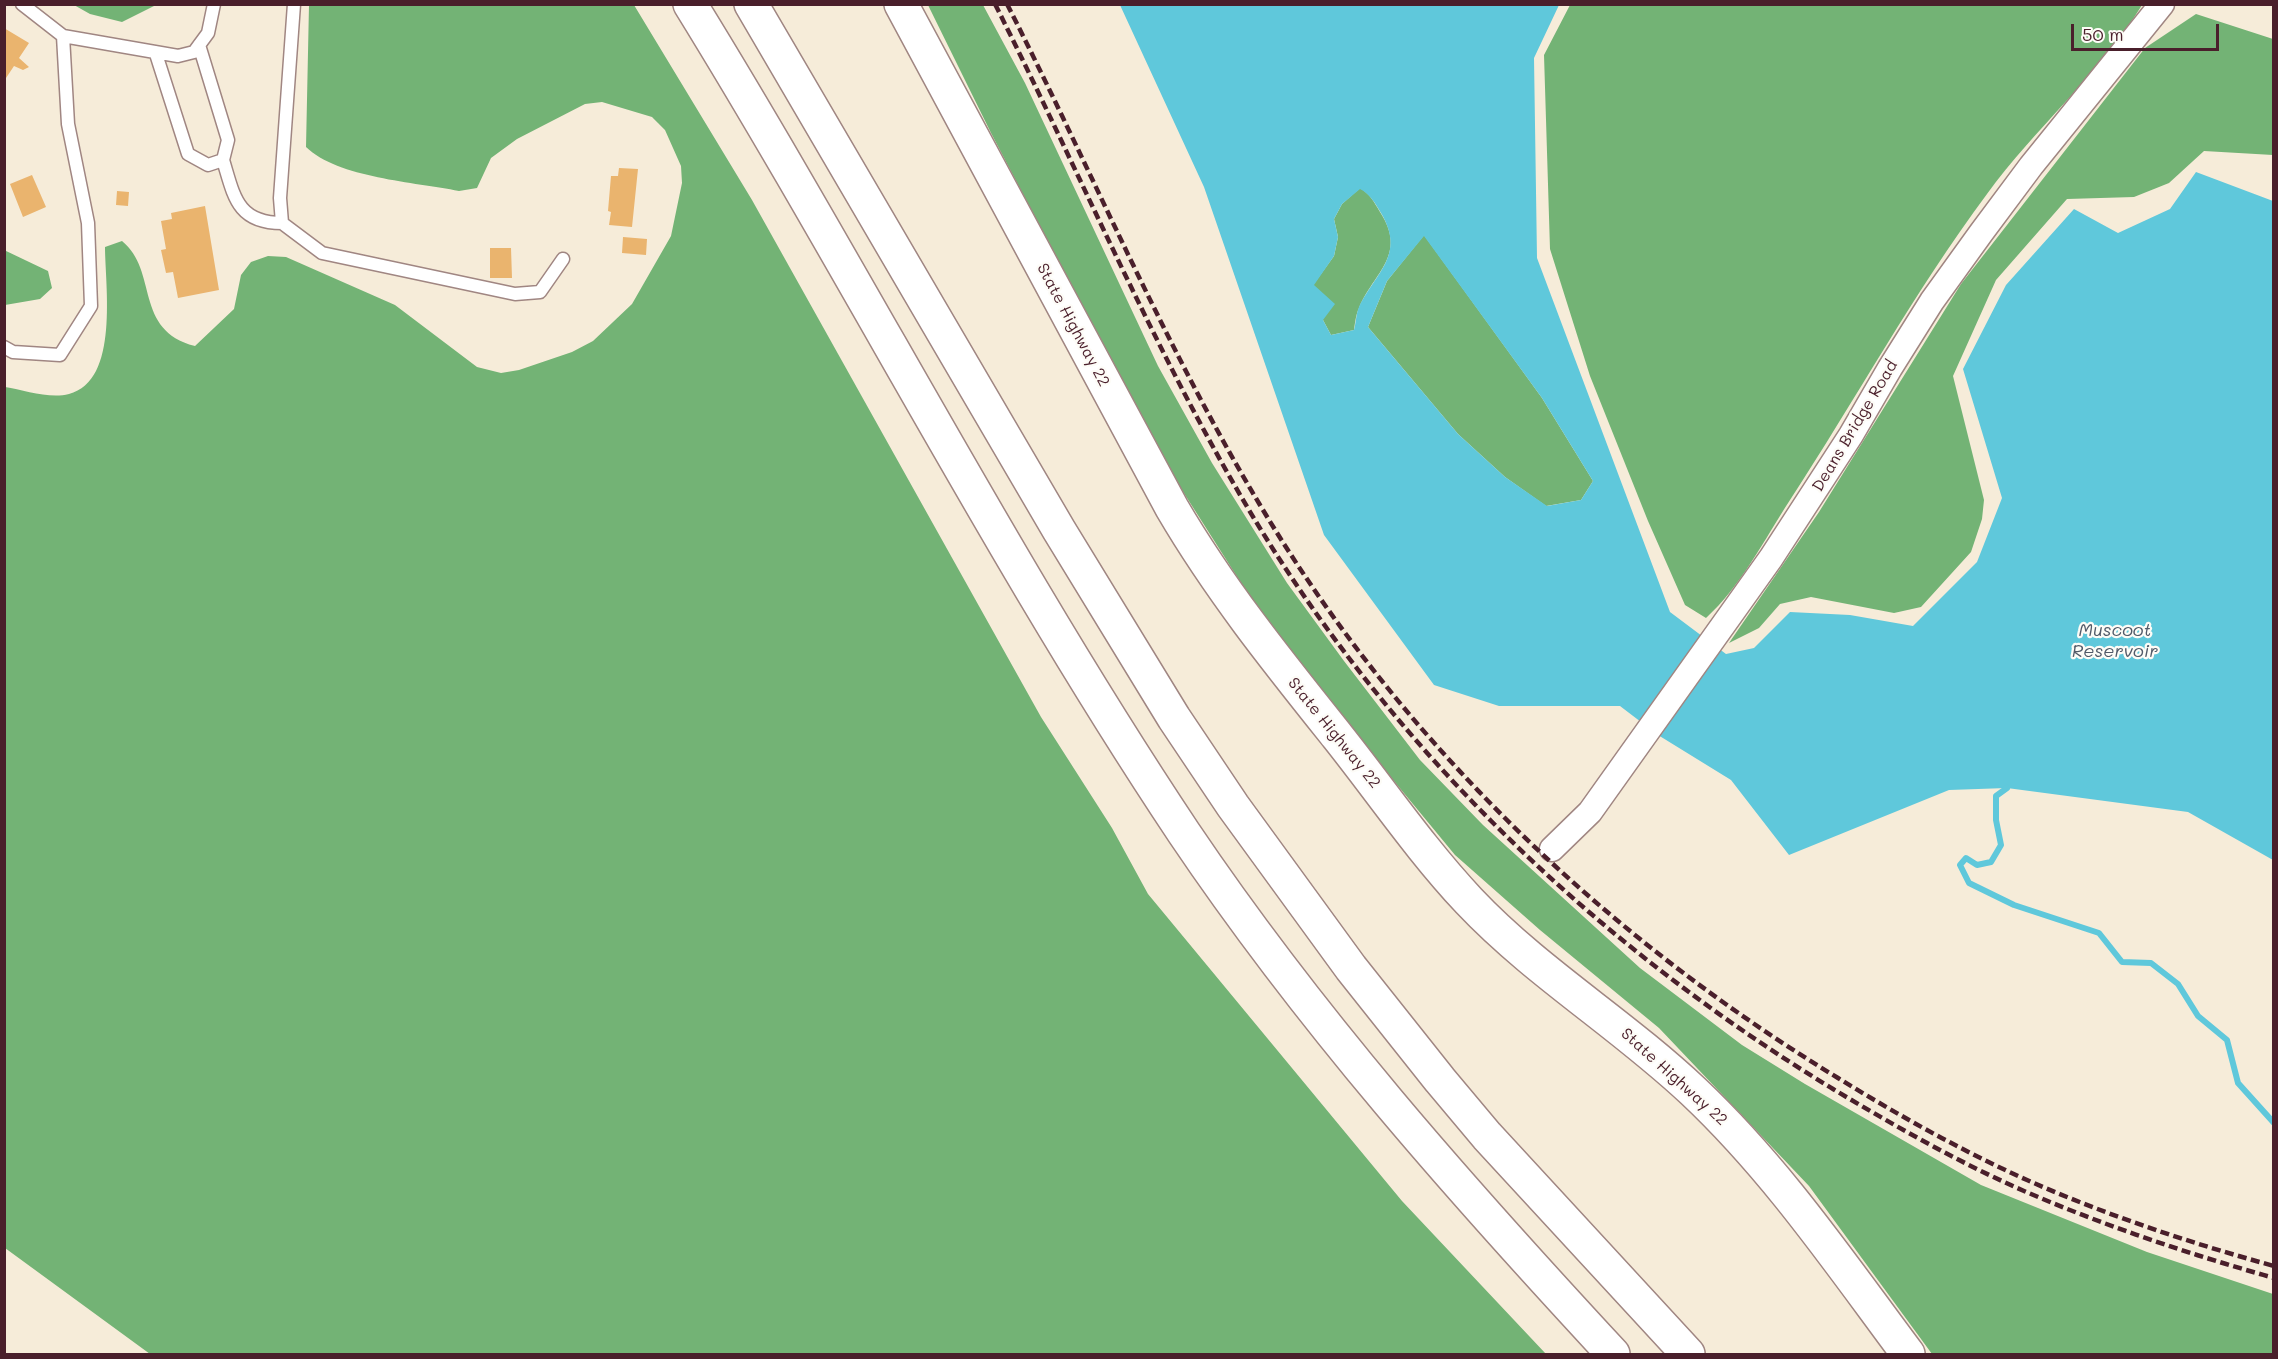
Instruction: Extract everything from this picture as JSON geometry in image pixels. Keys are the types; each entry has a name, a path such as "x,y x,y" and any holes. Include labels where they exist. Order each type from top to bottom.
{"main road":[{"path":"690,4 1070,655 1193,845 1248,923 1358,1066 1446,1171 1613,1354"},
{"path":"751,4 1065,540 1174,718 1233,806 1351,968 1446,1088 1688,1354"},
{"name":"State Highway 22","path":"901,4 1172,508 1199,555 1254,633 1468,900 1536,963 1660,1061 1728,1125 1757,1157 1825,1242 1908,1354"}],"street":[{"name":"Deans Bridge Road","path":"1552,849 1590,812 1711,644 1813,495 1932,301 2031,166 2162,4"}],"lane":[{"path":"22,4 63,36 178,56 194,52 208,33 214,4"},
{"path":"282,223 280,198 294,4"},
{"path":"4,347 13,352 60,355 91,306 88,223 68,124 63,36"},
{"path":"199,45 228,140 223,160 236,201 243,212 264,223 282,223 322,254 515,294 540,292 563,259"},
{"path":"156,54 188,154 208,165 223,160"}],"green space":[{"path":"74,5 156,5 122,22 90,14"},
{"path":"309,5 634,5 752,200 1041,717 1112,828 1148,894 1402,1201 1546,1354 150,1354 5,1248 5,387 37,394 61,395 69,394 85,386 96,371 103,352 107,307 105,247 122,241 133,253 154,314 163,327 176,338 195,346 234,309 241,275 251,262 268,256 286,257 395,305 477,367 501,373 519,370 572,352 593,341 632,304 671,236 682,183 681,166 665,130 652,117 602,102 585,104 517,139 491,158 477,188 459,191 378,177 337,166 320,157 306,147"},
{"path":"928,5 983,5 1025,83 1158,366 1212,463 1287,583 1344,661 1420,760 1483,825 1640,968 1742,1045 1805,1084 1981,1185 2147,1252 2273,1294 2273,1354 1932,1354 1809,1186 1659,1028 1540,930 1455,855 1276,638 1180,487 1122,384 991,133"},
{"path":"1570,5 2142,5 2106,55 2025,146 1960,231 1751,562 1730,592 1706,618 1685,605 1648,521 1590,376 1550,249 1544,55"},
{"path":"2196,14 2273,39 2273,155 2204,151 2169,183 2134,197 2067,199 1996,280 1953,376 1984,500 1982,519 1971,552 1921,607 1894,613 1811,597 1780,604 1759,628 1729,643 1819,512 1961,284 2145,48"},
{"path":"1360,188 1372,198 1388,227 1391,240 1390,252 1386,263 1359,308 1354,330 1331,335 1323,320 1313,285 1334,256 1338,237 1334,219 1342,204"},
{"path":"1424,235 1542,398 1593,481 1581,500 1546,506 1505,477 1458,434 1368,327 1387,281"},
{"path":"4,250 48,271 52,288 40,299 5,305"}],"water":[{"name":"Muscoot Reservoir","path":"1120,5 1559,5 1534,58 1537,258 1670,612 1726,654 1754,648 1790,612 1850,615 1913,626 1977,562 2002,498 1963,369 2006,285 2074,209 2118,233 2170,209 2196,172 2273,201 2273,860 2188,812 2007,788 1949,790 1789,855 1731,780 1658,735 1620,706 1499,706 1434,685 1324,535 1204,187","holes":["1360,189 1367,193 1381,213 1388,228 1390,252 1386,263 1359,307 1354,330 1331,335 1323,320 1335,304 1314,285 1334,256 1338,237 1334,219 1342,204","1424,236 1542,398 1593,481 1581,500 1547,506 1505,477 1458,434 1368,327 1387,281"]}],"building":[{"path":"4,28 29,43 19,58 29,67 23,70 14,66 4,81"},
{"path":"619,168 638,169 632,227 609,225 611,176 618,176"},
{"path":"32,175 46,207 23,217 10,184"},
{"path":"117,191 129,192 128,206 116,205"},
{"path":"205,206 219,290 178,298 173,272 166,273 161,250 166,249 161,221 172,219 171,213"},
{"path":"623,237 647,239 646,255 622,253"},
{"path":"490,248 511,248 512,278 490,278"}],"waterway":[{"path":"2007,788 1996,796 1996,820 2001,845 1991,862 1977,865 1966,858 1960,865 1969,883 2014,905 2099,933 2122,962 2151,963 2178,984 2198,1016 2227,1040 2238,1083 2274,1123"}],"railway":[{"path":"995,4 1149,323 1214,449 1249,510 1305,598 1367,681 1434,760 1505,835 1582,906 1662,971 1746,1033 1833,1089 1927,1143 2024,1191 2148,1239 2274,1278"},
{"path":"1007,4 1160,320 1192,383 1260,505 1316,592 1377,674 1443,753 1514,827 1589,896 1668,961 1751,1022 1884,1105 1978,1157 2057,1193 2149,1228 2274,1266"}]}
